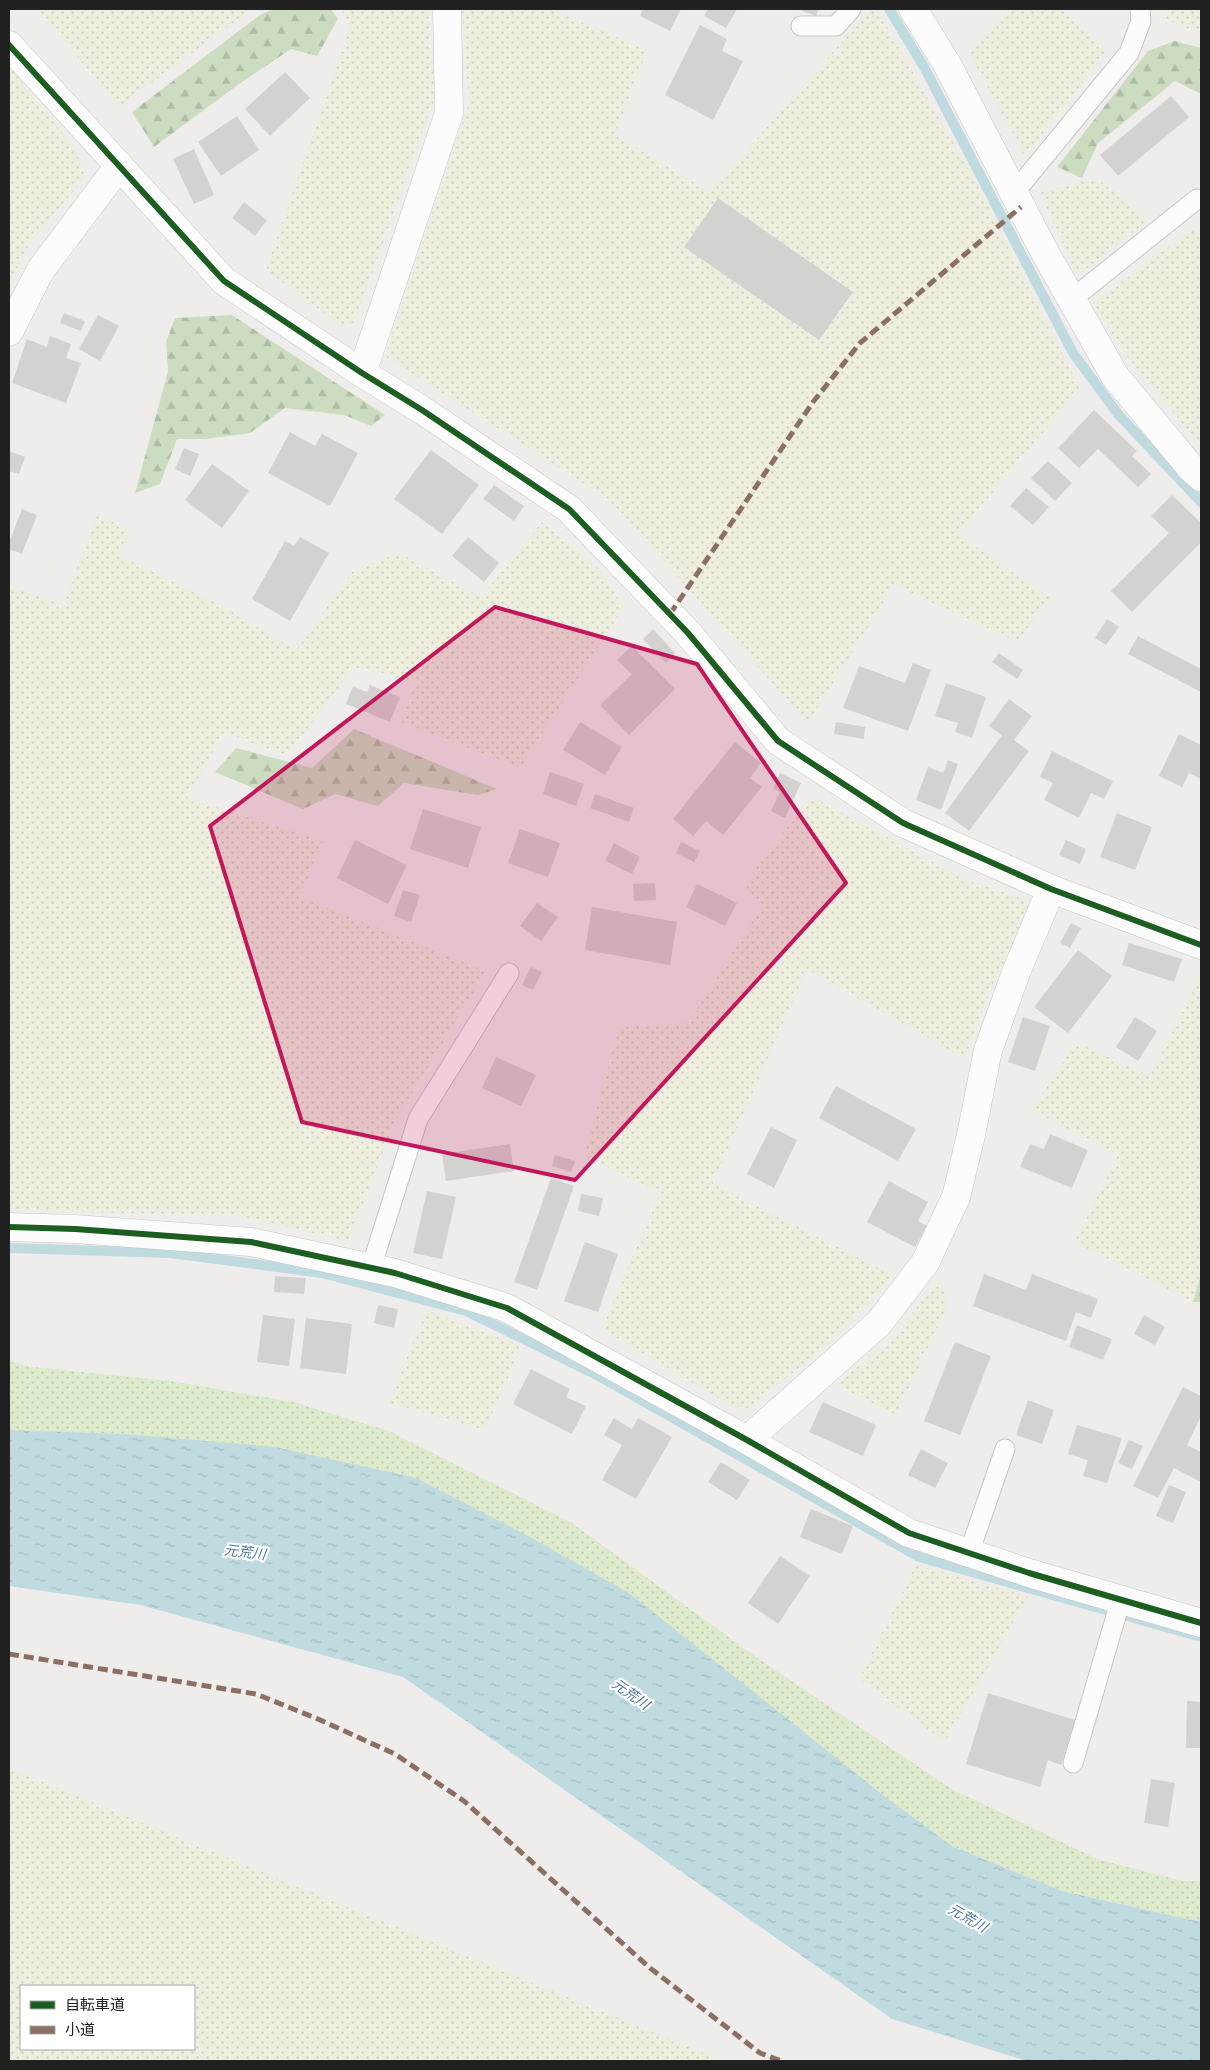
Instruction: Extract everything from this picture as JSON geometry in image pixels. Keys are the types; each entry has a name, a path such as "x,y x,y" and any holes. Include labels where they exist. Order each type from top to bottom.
{"street":[{"path":"362,373 449,112 447,9"},
{"path":"913,9 948,66 1014,193 1115,376 1191,468 1201,477"},
{"path":"9,45 224,281 362,373 422,410 569,509 688,633 778,741 903,823 1051,889 1201,945"},
{"path":"9,332 40,271 119,166"},
{"path":"747,1440 880,1323 925,1263 956,1197 971,1136 988,1050 1051,889"},
{"path":"9,1227 76,1229 252,1242 395,1273 507,1308 747,1440 909,1534 1201,1623"}],"lane":[{"path":"801,26 836,26 851,9"},
{"path":"1014,193 1129,53 1140,21 1140,9"},
{"path":"1072,299 1197,199"},
{"path":"371,1268 418,1119 509,973"},
{"path":"968,1553 1005,1449"},
{"path":"1074,1763 1121,1599"}],"highlighted area":[{"path":"495,607 697,664 846,883 575,1180 302,1122 210,826"}],"shaded area":[{"path":"38,9 252,9 119,107"},
{"path":"341,9 428,9 435,97 355,322 341,326 266,270 350,28"},
{"path":"462,9 551,9 647,50 615,135 710,192 871,9 877,9 974,179 1080,388 958,534 1050,598 1017,642 894,585 808,723 609,500 385,356 469,103"},
{"path":"1008,9 1062,9 1107,52 1025,156 969,53"},
{"path":"1168,9 1201,9 1201,34 1162,18"},
{"path":"9,66 76,150 85,178 31,240 9,286"},
{"path":"1097,178 1148,221 1077,276 1040,193"},
{"path":"1193,229 1201,239 1201,446 1125,354 1093,303"},
{"path":"97,515 130,530 119,555 222,606 296,650 353,571 399,553 481,597 542,522 599,569 624,607 520,768 401,722 416,682 354,667 287,756 224,732 187,798 323,841 300,897 486,971 395,1122 348,1241 240,1216 9,1210 9,587 64,604"},
{"path":"811,796 968,881 1028,900 1029,916 993,983 965,1059 807,969 713,1183 894,1276 834,1340 748,1408 733,1407 602,1329 660,1193 584,1156 619,1027 688,1023 762,906 744,884"},
{"path":"1201,975 1201,1274 1193,1302 1074,1242 1118,1155 1032,1110 1075,1042 1150,1076"},
{"path":"940,1278 948,1305 896,1415 835,1384 886,1346"},
{"path":"426,1310 522,1346 485,1430 389,1403"},
{"path":"916,1565 1028,1596 945,1742 859,1679"},
{"path":"9,1768 723,2061 9,2061"}],"green space":[{"path":"274,9 331,9 338,19 317,56 291,49 239,84 154,147 132,112 260,15"},
{"path":"1175,41 1201,48 1201,94 1175,81 1098,143 1082,178 1057,167 1148,51"},
{"path":"232,315 385,415 371,426 344,415 285,408 250,433 206,439 177,439 160,484 135,493 168,371 166,342 175,318"},
{"path":"354,729 497,789 478,795 404,783 378,806 335,794 303,809 215,772 236,748 312,768"},
{"path":"1201,1274 1201,1302 1193,1302"},
{"path":"9,1361 24,1366 171,1381 293,1402 389,1431 572,1523 756,1657 950,1788 1097,1859 1182,1881 1201,1881 1201,1922 1062,1891 952,1846 883,1795 178,1440 125,1434 9,1430"}],"water":[{"name":"元荒川","path":"9,1430 125,1434 275,1447 416,1478 530,1537 629,1593 883,1795 952,1846 1062,1891 1201,1922 1201,2061 1027,2061 892,2019 403,1677 140,1605 9,1586"}],"building":[{"path":"643,9 681,9 670,31 640,16"},
{"path":"708,9 737,9 726,28 704,16"},
{"path":"797,9 819,9 816,16"},
{"path":"700,25 727,39 722,51 743,61 713,120 665,95"},
{"path":"285,72 310,98 270,136 245,109"},
{"path":"1171,96 1189,117 1118,176 1100,155"},
{"path":"237,116 259,150 221,176 198,142"},
{"path":"194,149 214,195 194,204 173,159"},
{"path":"718,198 853,292 819,340 684,247"},
{"path":"244,202 267,220 255,236 232,218"},
{"path":"64,313 85,321 81,331 60,323"},
{"path":"98,315 119,326 100,361 79,349"},
{"path":"50,336 71,344 66,358 81,363 66,403 12,383 27,339 47,347"},
{"path":"1094,410 1137,451 1132,456 1151,474 1138,487 1098,449 1079,468 1058,448"},
{"path":"290,432 315,446 322,434 358,453 330,506 268,473"},
{"path":"184,448 199,454 190,476 175,469"},
{"path":"431,450 479,485 442,534 394,499"},
{"path":"9,451 25,457 19,474 9,471"},
{"path":"1048,461 1072,483 1055,501 1031,478"},
{"path":"212,464 249,491 222,528 185,500"},
{"path":"494,485 524,506 514,521 483,499"},
{"path":"1026,488 1049,507 1033,525 1010,506"},
{"path":"1172,495 1201,523 1201,542 1132,612 1111,591 1169,533 1151,516"},
{"path":"22,509 37,515 22,554 9,549 9,543"},
{"path":"300,537 329,553 290,621 252,599 285,541 294,546"},
{"path":"468,537 499,563 484,582 452,556"},
{"path":"1107,619 1119,627 1106,645 1095,638"},
{"path":"653,629 675,653 666,663 643,639"},
{"path":"1138,636 1201,669 1201,692 1128,654"},
{"path":"632,646 675,689 629,735 600,705 632,674 617,660"},
{"path":"999,653 1023,670 1017,679 992,662"},
{"path":"913,663 931,670 908,731 843,708 859,666 905,683"},
{"path":"946,683 986,697 972,738 955,732 958,723 935,716"},
{"path":"370,685 400,697 390,722 346,704 353,686 367,692"},
{"path":"1009,699 1032,716 1014,740 1029,751 969,831 945,813 1002,735 989,726"},
{"path":"580,722 622,747 605,775 563,750"},
{"path":"836,722 865,727 864,739 834,734"},
{"path":"1179,734 1201,745 1201,779 1189,773 1182,787 1159,776"},
{"path":"735,742 761,763 750,778 762,787 723,835 706,821 693,836 673,819"},
{"path":"1052,751 1113,781 1104,799 1091,793 1079,818 1044,800 1053,783 1040,777"},
{"path":"948,760 958,764 941,810 916,800 928,767 943,773"},
{"path":"550,772 584,784 576,806 543,794"},
{"path":"780,773 801,783 785,818 771,811 780,792 773,789"},
{"path":"595,794 634,808 629,822 590,808"},
{"path":"423,809 481,827 468,868 410,849"},
{"path":"1117,813 1152,827 1135,870 1100,857"},
{"path":"520,829 560,843 548,877 508,863"},
{"path":"355,840 407,865 388,904 337,878"},
{"path":"1066,840 1086,849 1080,864 1059,855"},
{"path":"681,842 700,851 694,862 676,853"},
{"path":"614,843 640,857 632,874 605,861"},
{"path":"655,883 656,900 634,901 633,884"},
{"path":"697,884 737,903 725,926 686,907"},
{"path":"403,890 420,895 411,922 394,916"},
{"path":"537,903 558,917 541,941 520,926"},
{"path":"592,907 677,922 670,965 585,950"},
{"path":"1071,923 1081,928 1070,948 1060,943"},
{"path":"1129,943 1182,959 1174,982 1122,965"},
{"path":"1078,950 1112,976 1068,1033 1034,1007"},
{"path":"531,967 542,972 533,990 522,985"},
{"path":"1023,1017 1050,1026 1035,1071 1008,1062"},
{"path":"1135,1017 1157,1031 1138,1061 1116,1047"},
{"path":"496,1057 536,1075 521,1106 482,1088"},
{"path":"836,1086 916,1129 898,1161 819,1118"},
{"path":"771,1127 797,1140 774,1188 747,1174"},
{"path":"1050,1134 1088,1150 1072,1188 1020,1167 1030,1144 1044,1149"},
{"path":"510,1144 514,1171 446,1181 442,1154"},
{"path":"555,1155 575,1161 571,1172 552,1166"},
{"path":"551,1178 574,1186 537,1290 514,1282"},
{"path":"889,1181 928,1202 918,1221 927,1226 915,1247 867,1222"},
{"path":"427,1191 456,1197 442,1259 413,1253"},
{"path":"581,1194 603,1198 599,1216 578,1211"},
{"path":"585,1242 618,1254 598,1312 564,1301"},
{"path":"984,1274 1026,1290 1032,1274 1098,1299 1091,1318 1076,1312 1066,1341 973,1306"},
{"path":"275,1276 306,1278 304,1294 274,1292"},
{"path":"378,1305 398,1309 394,1328 374,1323"},
{"path":"263,1315 295,1319 289,1366 257,1362"},
{"path":"1144,1315 1165,1327 1155,1345 1134,1334"},
{"path":"306,1318 352,1324 346,1374 300,1368"},
{"path":"1077,1325 1112,1339 1103,1360 1069,1347"},
{"path":"955,1342 991,1356 960,1435 924,1421"},
{"path":"531,1369 570,1389 566,1397 586,1406 572,1434 513,1404"},
{"path":"1183,1387 1201,1396 1201,1416 1187,1445 1201,1452 1201,1482 1174,1468 1158,1498 1133,1486"},
{"path":"1028,1400 1054,1410 1042,1444 1016,1435"},
{"path":"823,1402 876,1425 863,1456 809,1432"},
{"path":"614,1418 632,1429 638,1418 672,1437 636,1499 602,1480 622,1445 604,1435"},
{"path":"1077,1425 1122,1438 1107,1483 1083,1476 1088,1460 1068,1454"},
{"path":"1129,1440 1143,1446 1132,1469 1118,1463"},
{"path":"921,1449 948,1463 935,1488 908,1475"},
{"path":"721,1462 750,1480 737,1500 708,1482"},
{"path":"1169,1485 1186,1492 1173,1523 1156,1516"},
{"path":"811,1509 853,1526 842,1554 800,1537"},
{"path":"780,1556 810,1576 778,1624 748,1603"},
{"path":"988,1693 1075,1720 1061,1765 1048,1760 1040,1787 966,1764"},
{"path":"1187,1701 1201,1702 1201,1748 1186,1748"},
{"path":"1151,1779 1175,1783 1168,1827 1144,1823"}],"waterway":[{"path":"889,9 924,67 1073,353 1118,414 1201,502"},
{"path":"9,1248 171,1253 322,1273 466,1311 595,1374 919,1557 1201,1637"}],"marked path":[{"path":"670,614 813,402 860,343 1021,207"},
{"path":"9,1654 256,1694 318,1719 395,1754 464,1801 650,1968 760,2053 781,2061"}],"cycle path":[{"path":"9,45 224,281 362,373 422,410 569,509 688,633 778,741 903,823 1051,889 1201,945"},
{"path":"9,1227 75,1229 251,1242 395,1273 507,1308 747,1440 909,1533 1029,1573 1201,1623"}]}
